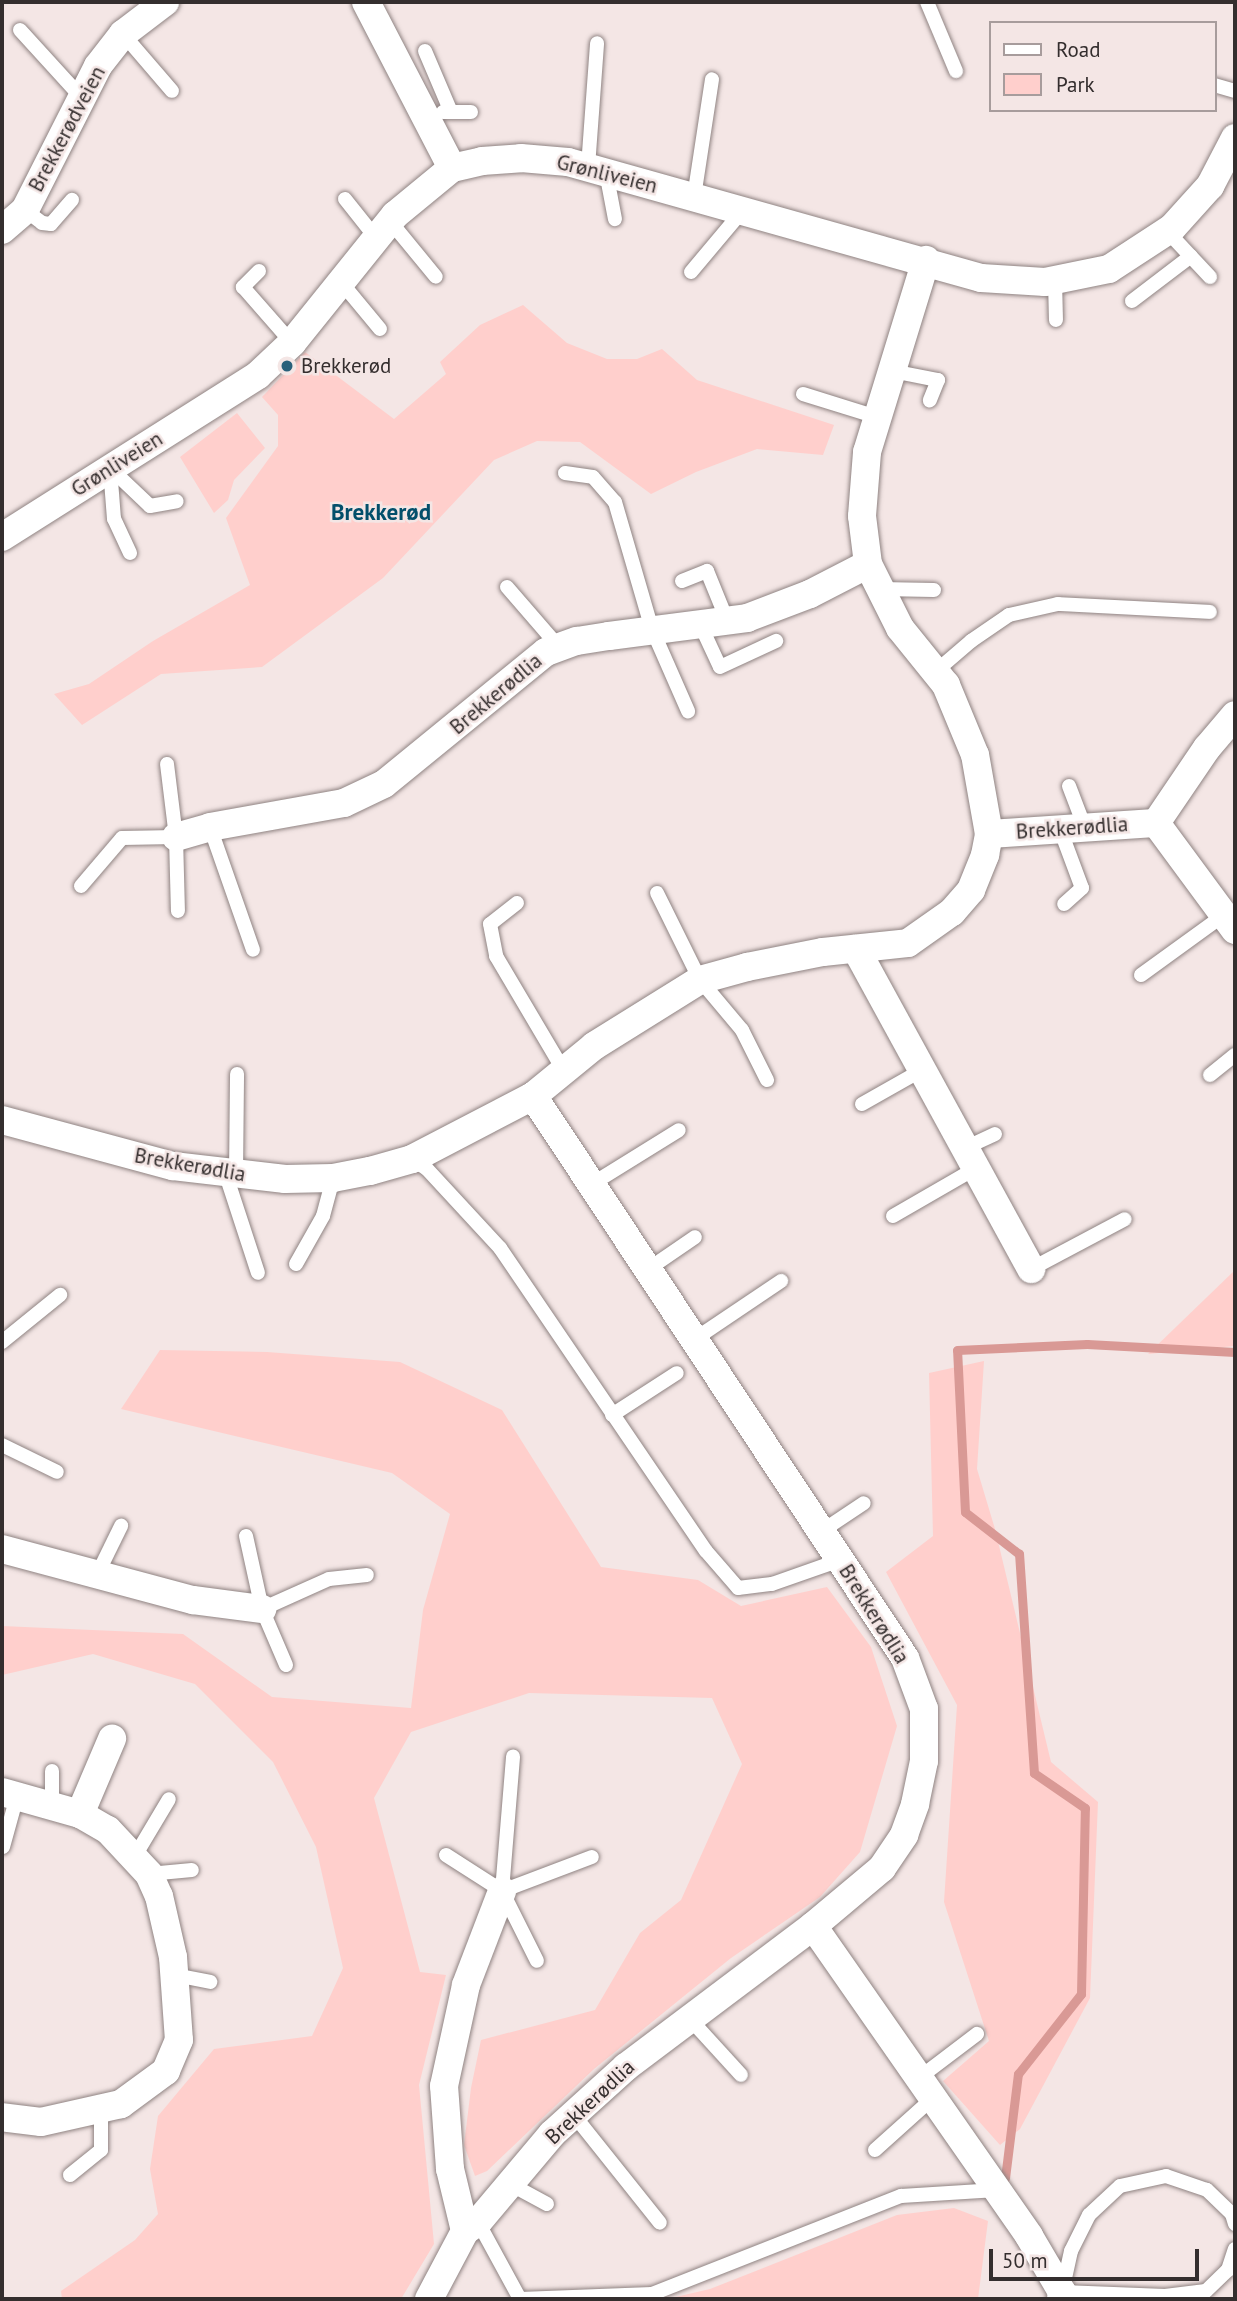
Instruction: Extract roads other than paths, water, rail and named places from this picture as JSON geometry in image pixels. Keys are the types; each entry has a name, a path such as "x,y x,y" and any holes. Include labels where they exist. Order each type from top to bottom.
{"street":[{"name":"Brekkerødveien","path":"2,230 25,210 80,96 122,34 165,2"},
{"path":"366,2 437,112 452,169"},
{"name":"Grønliveien","path":"2,537 258,374 292,343 383,230 452,169 482,161 521,158 568,162 926,260 981,278 1055,280 1109,268 1167,231 1210,186 1234,142"},
{"name":"Brekkerødlia","path":"2,1120 173,1166 285,1179 333,1178 412,1159 533,1096 594,1046 701,980 747,967 908,943 952,912 971,890 985,855 989,834 975,755 946,685 900,628 874,576 862,516 867,452 926,260"},
{"name":"Brekkerødlia","path":"176,837 210,827 344,803 384,783 432,748 546,652 559,647 577,641 652,629 747,618 810,594 874,576"},
{"name":"Brekkerødlia","path":"1156,822 1207,748 1235,715"},
{"name":"Brekkerødlia","path":"989,834 1156,822"},
{"name":"Brekkerødlia","path":"1156,822 1230,922"},
{"path":"856,949 1031,1269"},
{"name":"Brekkerødlia","path":"429,2299 472,2227 552,2134 573,2114 626,2067 813,1926 882,1868 904,1835 915,1804 925,1761 924,1709 905,1658 533,1096"},
{"path":"2,1549 192,1600 262,1609"},
{"path":"80,1814 112,1739"},
{"path":"2,2117 41,2122 121,2104 166,2071 179,2040 175,1975 159,1896 142,1865 108,1830 80,1814 9,1794"},
{"path":"472,2227 450,2169 444,2086 466,1985 502,1891"},
{"path":"813,1926 997,2190 1061,2295"}],"lane":[{"path":"927,2 956,71"},
{"path":"20,30 80,96"},
{"path":"122,34 172,91"},
{"path":"597,43 597,169 615,219"},
{"path":"425,51 437,112 471,111"},
{"path":"694,197 712,79"},
{"path":"1216,86 1235,91"},
{"path":"345,199 436,277"},
{"path":"25,210 42,223 51,224 72,200"},
{"path":"691,272 743,209"},
{"path":"1167,231 1210,277"},
{"path":"1132,301 1191,256"},
{"path":"259,271 243,287 292,343"},
{"path":"1055,280 1056,320"},
{"path":"341,282 380,329"},
{"path":"892,371 937,380 930,400"},
{"path":"803,394 877,417"},
{"path":"110,468 149,506 177,501"},
{"path":"110,468 114,519 130,553"},
{"path":"565,472 593,477 615,502 652,629 688,710"},
{"path":"682,581 707,571 720,667 776,641"},
{"path":"874,576 934,590"},
{"path":"507,587 559,647"},
{"path":"935,672 971,641 1009,615 1058,604 1210,612"},
{"path":"167,764 176,837 178,911"},
{"path":"1064,904 1082,888 1072,829 1069,786"},
{"path":"210,827 253,950"},
{"path":"81,886 122,838 176,837"},
{"path":"657,893 701,980 743,1030 766,1080"},
{"path":"517,903 490,924 496,956 564,1071"},
{"path":"1141,975 1230,922"},
{"path":"1210,1075 1235,1055"},
{"path":"862,1104 922,1070"},
{"path":"237,1074 231,1173 258,1273"},
{"path":"592,1184 679,1130"},
{"path":"893,1216 970,1158 995,1134"},
{"path":"412,1159 444,1186 500,1248 706,1551 738,1588 772,1584 840,1560"},
{"path":"296,1264 323,1216 333,1178"},
{"path":"1031,1269 1125,1219"},
{"path":"647,1270 695,1237"},
{"path":"695,1339 781,1281"},
{"path":"2,1342 60,1295"},
{"path":"612,1415 677,1373"},
{"path":"2,1445 57,1472"},
{"path":"822,1531 864,1503"},
{"path":"97,1575 121,1526"},
{"path":"246,1536 262,1609 286,1665"},
{"path":"262,1609 329,1579 367,1575"},
{"path":"502,1891 513,1755"},
{"path":"52,1771 52,1805"},
{"path":"3,1847 9,1794"},
{"path":"169,1799 142,1865 192,1870"},
{"path":"446,1855 502,1891 537,1961"},
{"path":"502,1891 592,1857"},
{"path":"175,1975 211,1982"},
{"path":"689,2018 741,2075"},
{"path":"875,2150 926,2088 977,2034"},
{"path":"70,2175 101,2150 102,2109"},
{"path":"573,2114 660,2223"},
{"path":"1235,2224 1232,2214 1207,2190 1166,2176 1120,2186 1090,2215 1071,2251 1061,2295 1165,2296 1206,2291 1228,2270 1235,2249"},
{"path":"510,2184 547,2204"},
{"path":"472,2227 520,2299 652,2294 901,2196 997,2190"}],"waterway":[{"path":"1005,2178 1018,2074 1081,1994 1085,1808 1034,1773 1019,1554 965,1512 957,1350 1087,1344 1235,1352"}],"place":[{"name":"Brekkerød","path":"287,366"}],"district":[{"name":"Brekkerød","path":"381,512"}]}
